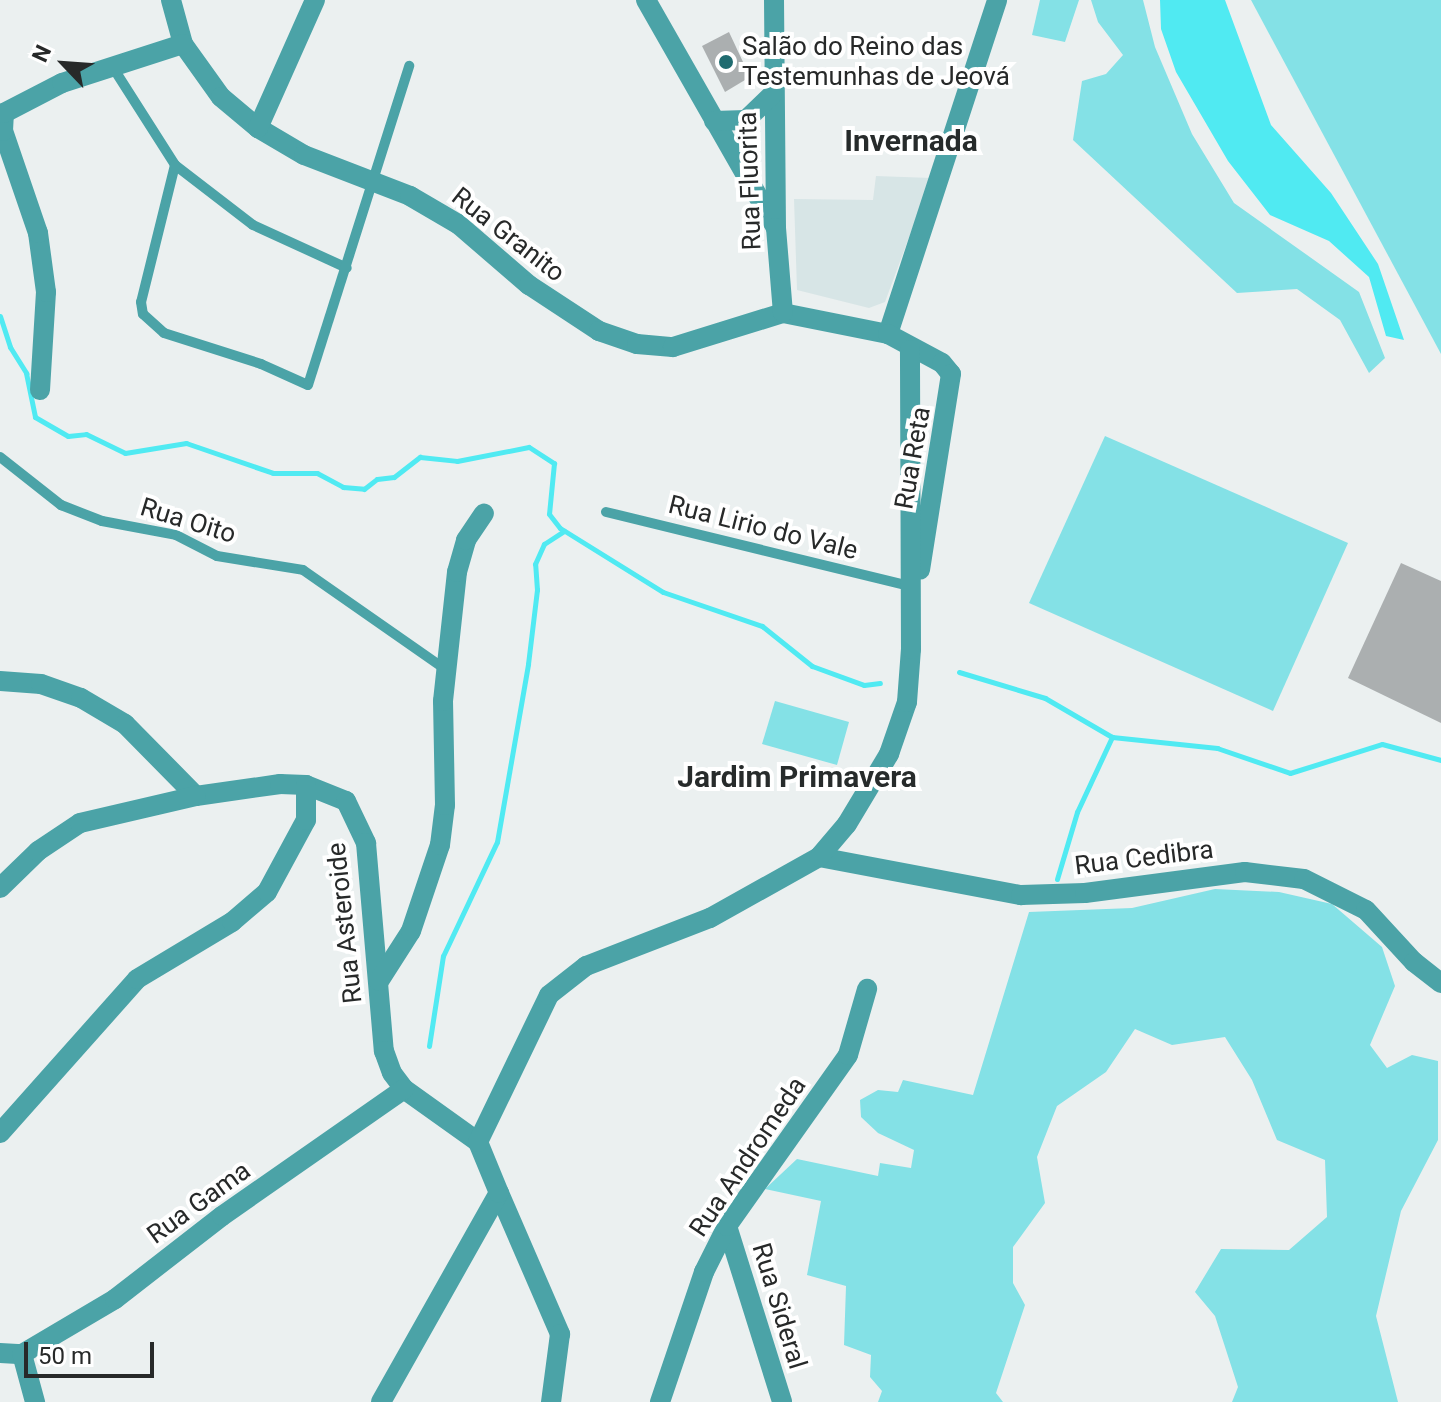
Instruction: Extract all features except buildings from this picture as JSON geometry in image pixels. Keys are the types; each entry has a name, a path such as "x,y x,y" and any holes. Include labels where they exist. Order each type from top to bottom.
{"street":[{"name":"Rua Granito","path":"171,0 183,44 221,97 258,128 304,155 410,196 458,224 559,307 599,331 637,344 673,347 783,313 888,334"},
{"path":"258,128 315,0"},
{"path":"646,0 776,228"},
{"name":"Rua Fluorita","path":"774,0 772,95 776,228 783,313"},
{"path":"888,334 997,0"},
{"path":"40,390 46,305 38,233 3,131 4,113 21,101 112,66 183,44"},
{"path":"714,121 746,120 772,95"},
{"name":"Rua Reta","path":"888,334 910,350 942,363 951,374 952,388 912,592"},
{"name":"Rua Reta","path":"819,857 847,824 889,754 907,702 912,592 910,350"},
{"path":"379,981 411,931 440,845 445,669 460,556 484,513"},
{"path":"0,681 41,684 81,698 125,724 196,796"},
{"path":"0,888 38,851 80,823 196,796 306,785 306,820 267,892 232,922 137,979 0,1133"},
{"name":"Rua Asteroide","path":"306,785 330,792 355,812 366,843 384,1051 404,1089 478,1142"},
{"path":"551,1402 560,1334 478,1142 526,1037 563,979 710,918 819,857"},
{"name":"Rua Cedibra","path":"819,857 1021,895 1085,893 1245,872 1304,879 1366,910 1414,962 1441,983"},
{"name":"Rua Andromeda","path":"660,1402 704,1272 727,1226 848,1055 867,989"},
{"name":"Rua Gama","path":"22,1354 115,1299 222,1216 404,1089"},
{"path":"381,1402 499,1193"},
{"name":"Rua Sideral","path":"727,1226 782,1402"},
{"path":"0,1353 22,1354 35,1402"}],"lane":[{"path":"112,66 175,165 253,225 347,268"},
{"path":"175,165 141,302 143,314 164,333 261,364 308,385 409,66"},
{"name":"Rua Oito","path":"0,457 61,505 102,521 176,535 217,556 303,570 445,669"},
{"name":"Rua Lirio do Vale","path":"606,512 912,592"}],"shaded area":[{"path":"1040,0 1079,0 1065,42 1032,35"},
{"path":"1091,0 1143,0 1155,47 1192,134 1234,203 1359,292 1385,358 1369,373 1340,320 1297,289 1237,293 1073,140 1082,81 1106,74 1123,55 1098,22"},
{"path":"1160,0 1225,0 1271,125 1331,193 1378,264 1404,340 1386,336 1369,277 1329,241 1270,215 1228,161 1176,72 1161,29"},
{"path":"1251,0 1441,0 1441,354"},
{"path":"876,176 931,178 885,302 869,308 797,290 794,199 873,200"},
{"path":"1105,436 1348,543 1273,711 1029,603"},
{"path":"775,701 849,722 837,765 762,744"},
{"path":"1215,889 1279,892 1332,904 1382,947 1395,986 1370,1045 1387,1068 1412,1055 1438,1061 1438,1140 1401,1211 1376,1316 1398,1402 1232,1402 1238,1387 1215,1316 1195,1292 1221,1249 1289,1250 1327,1217 1325,1160 1277,1140 1252,1080 1225,1037 1172,1045 1135,1029 1106,1072 1057,1106 1037,1157 1045,1203 1013,1247 1013,1283 1025,1305 996,1393 1003,1402 878,1402 882,1391 870,1377 871,1355 844,1345 846,1286 807,1275 821,1201 765,1189 797,1159 878,1176 880,1163 911,1168 914,1150 878,1133 861,1117 860,1100 878,1090 898,1092 903,1080 973,1095 1029,912 1132,908"}],"waterway":[{"path":"0,316 10,347 26,373 35,417 68,436 86,434 125,453 186,443 273,473 317,473 343,487 364,489 377,479 394,477 420,457 457,461 529,447 554,463 549,514 560,528 663,592 762,626 812,666 864,685 880,683"},
{"path":"429,1046 443,956 497,842 528,664 537,590 535,564 544,544 564,531"},
{"path":"959,672 1045,698 1112,737 1217,748 1290,773 1382,744 1441,760"},
{"path":"1057,879 1077,812 1112,737"}],"place":[{"name":"Salão do Reino das Testemunhas de Jeová","path":"726,62"}],"district":[{"name":"Invernada","path":"911,141"},
{"name":"Jardim Primavera","path":"797,777"}]}
